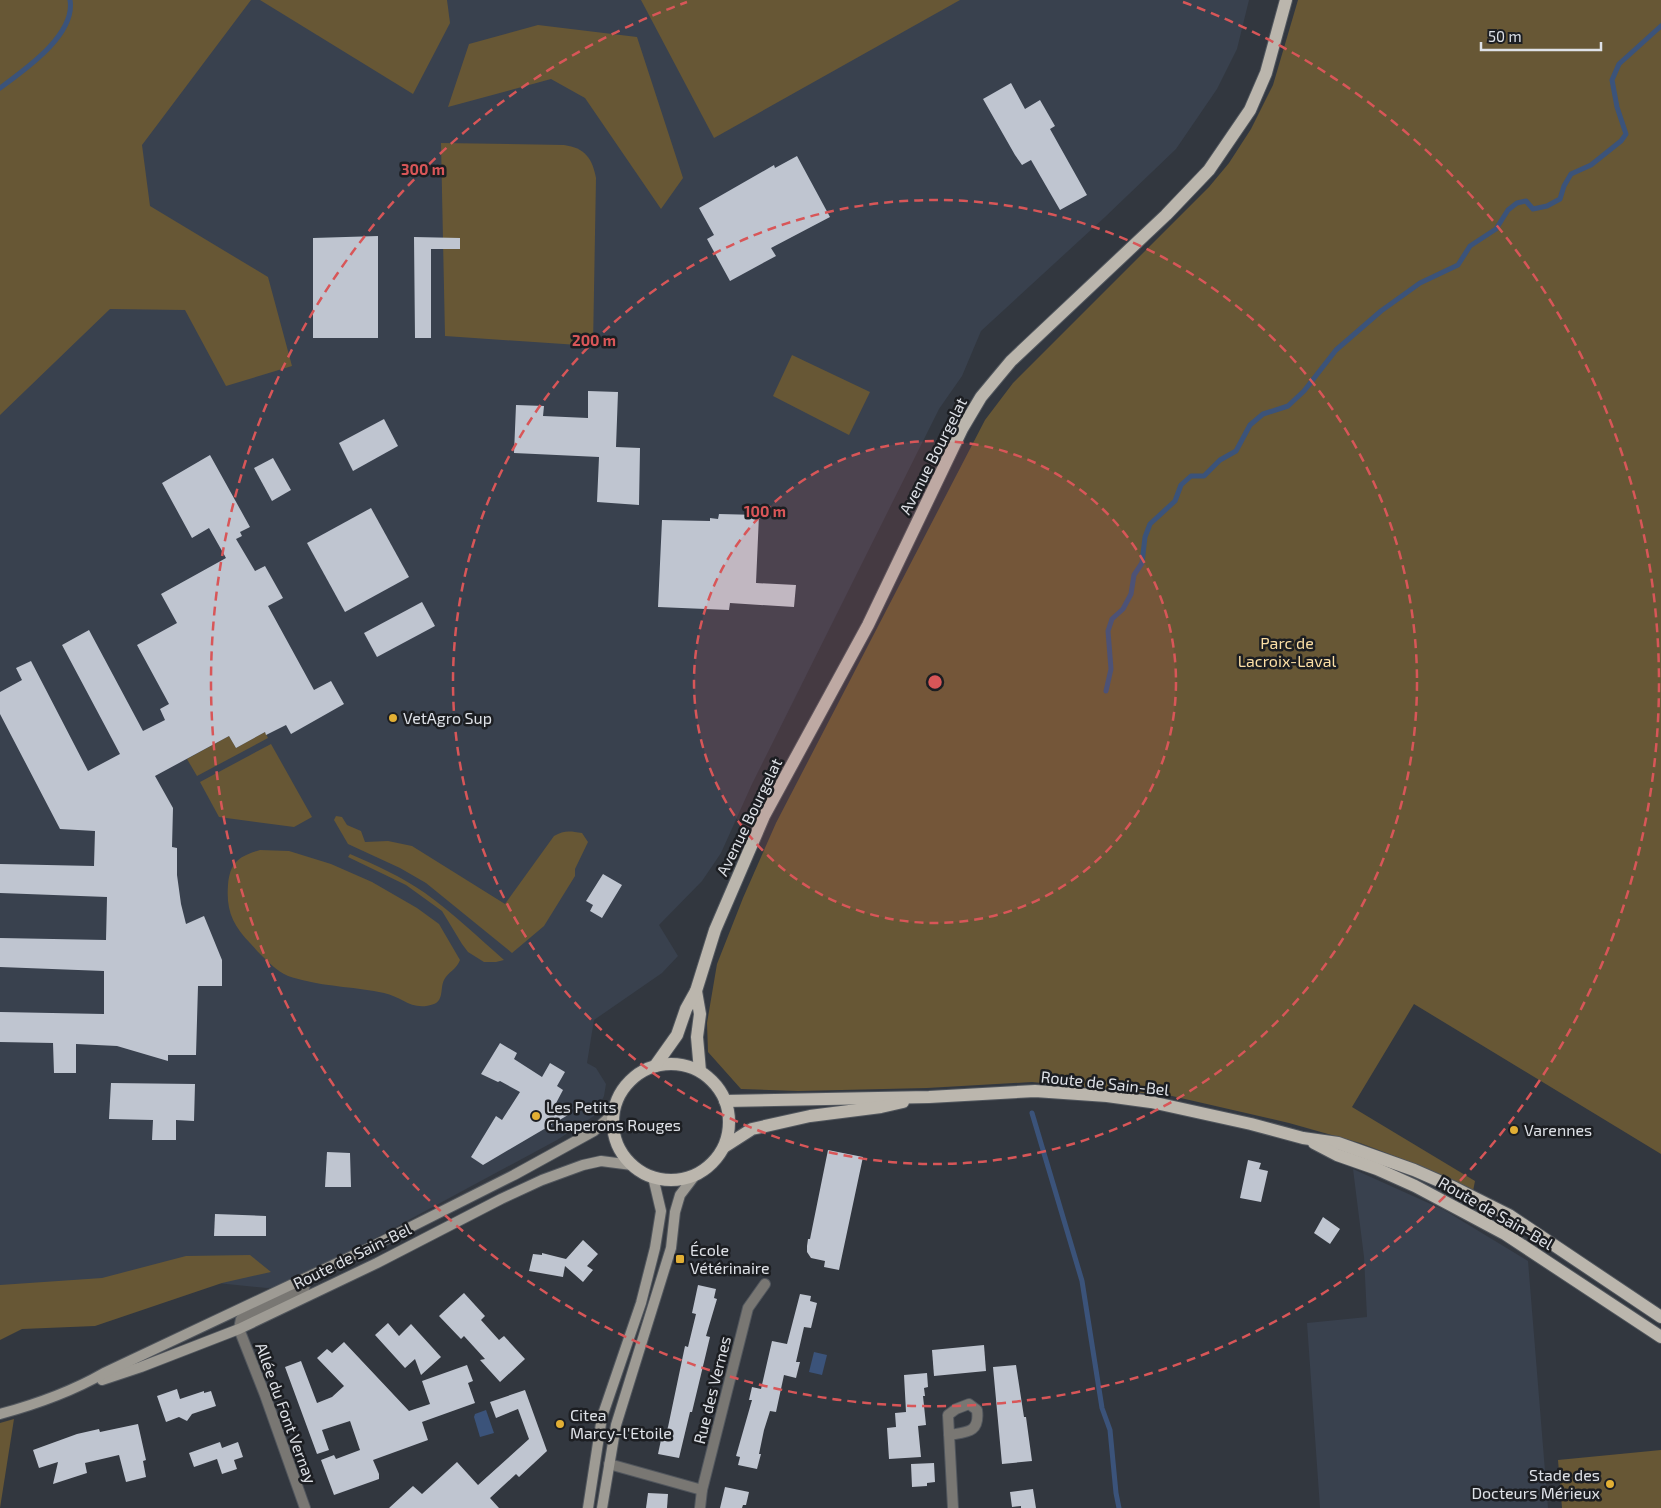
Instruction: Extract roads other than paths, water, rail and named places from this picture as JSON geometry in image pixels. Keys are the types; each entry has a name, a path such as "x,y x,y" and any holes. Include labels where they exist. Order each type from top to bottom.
{"main road":[{"name":"Avenue Bourgelat","path":"655,1066 676,1035 686,1009 696,991 714,930 764,816 868,625 962,430 981,397 1011,361 1166,215 1209,170 1250,110 1266,73 1286,0"},
{"name":"Avenue Bourgelat","path":"696,991 700,1014 697,1037 700,1071"},
{"path":"685,1065 700,1071 712,1080 725,1101 729,1116 728,1132 724,1147 712,1163 696,1174 682,1179 653,1177 642,1172 632,1165 620,1150 614,1133 613,1114 619,1096 631,1079 642,1071 655,1066 685,1065"},
{"name":"Route de Sain-Bel","path":"725,1101 929,1097 1035,1091 1106,1096 1151,1102 1251,1124 1303,1138 1338,1143 1414,1170 1455,1188 1509,1216 1661,1316"},
{"name":"Route de Sain-Bel","path":"724,1147 752,1129 810,1116 881,1107 929,1097"},
{"name":"Route de Sain-Bel","path":"84,1385 104,1373 306,1278 514,1175 594,1132 613,1114"},
{"name":"Route de Sain-Bel","path":"1303,1138 1337,1155 1377,1169 1415,1186 1505,1234 1661,1337"},
{"name":"Route de Sain-Bel","path":"0,1414 40,1403 84,1385 141,1367 239,1329 377,1263 542,1180 583,1165 601,1162 632,1165"},
{"path":"602,1508 616,1425 671,1248 675,1212 680,1195 696,1174"},
{"path":"588,1508 602,1417 641,1303 655,1248 661,1211 653,1177"}],"street":[{"path":"239,1329 241,1319 304,1289 306,1278"},
{"name":"Rue des Vernes","path":"700,1508 702,1490 748,1308 765,1284"},
{"name":"Allée du Font Vernay","path":"239,1329 265,1395 305,1508"},
{"path":"949,1435 954,1508"},
{"path":"609,1464 702,1490"}],"water":[{"path":"814,1352 827,1355 822,1375 809,1372"},
{"path":"486,1410 494,1433 480,1437 474,1417 475,1414"}],"waterway":[{"path":"0,88 22,72 57,38 65,26 70,13 70,0"},
{"path":"1106,691 1111,669 1108,631 1112,619 1123,609 1131,594 1134,575 1142,563 1145,537 1150,524 1175,501 1181,485 1191,476 1204,476 1220,460 1236,451 1250,425 1263,414 1288,406 1304,391 1336,350 1381,311 1420,283 1458,265 1470,246 1496,229 1508,210 1517,203 1526,201 1533,209 1547,206 1560,199 1564,186 1571,174 1591,165 1621,141 1626,134 1617,107 1612,80 1619,64 1661,26"},
{"path":"1032,1113 1082,1281 1102,1408 1110,1430 1119,1508"}],"place":[{"name":"VetAgro Sup","path":"393,718"},
{"name":"Les Petits Chaperons Rouges","path":"536,1116"},
{"name":"Varennes","path":"1514,1130"},
{"name":"École Vétérinaire","path":"680,1259"},
{"name":"Citea Marcy-l'Etoile","path":"560,1424"},
{"name":"Stade des Docteurs Mérieux","path":"1610,1484"}],"park label":[{"name":"Parc de Lacroix-Laval","path":"1287,652"}]}
